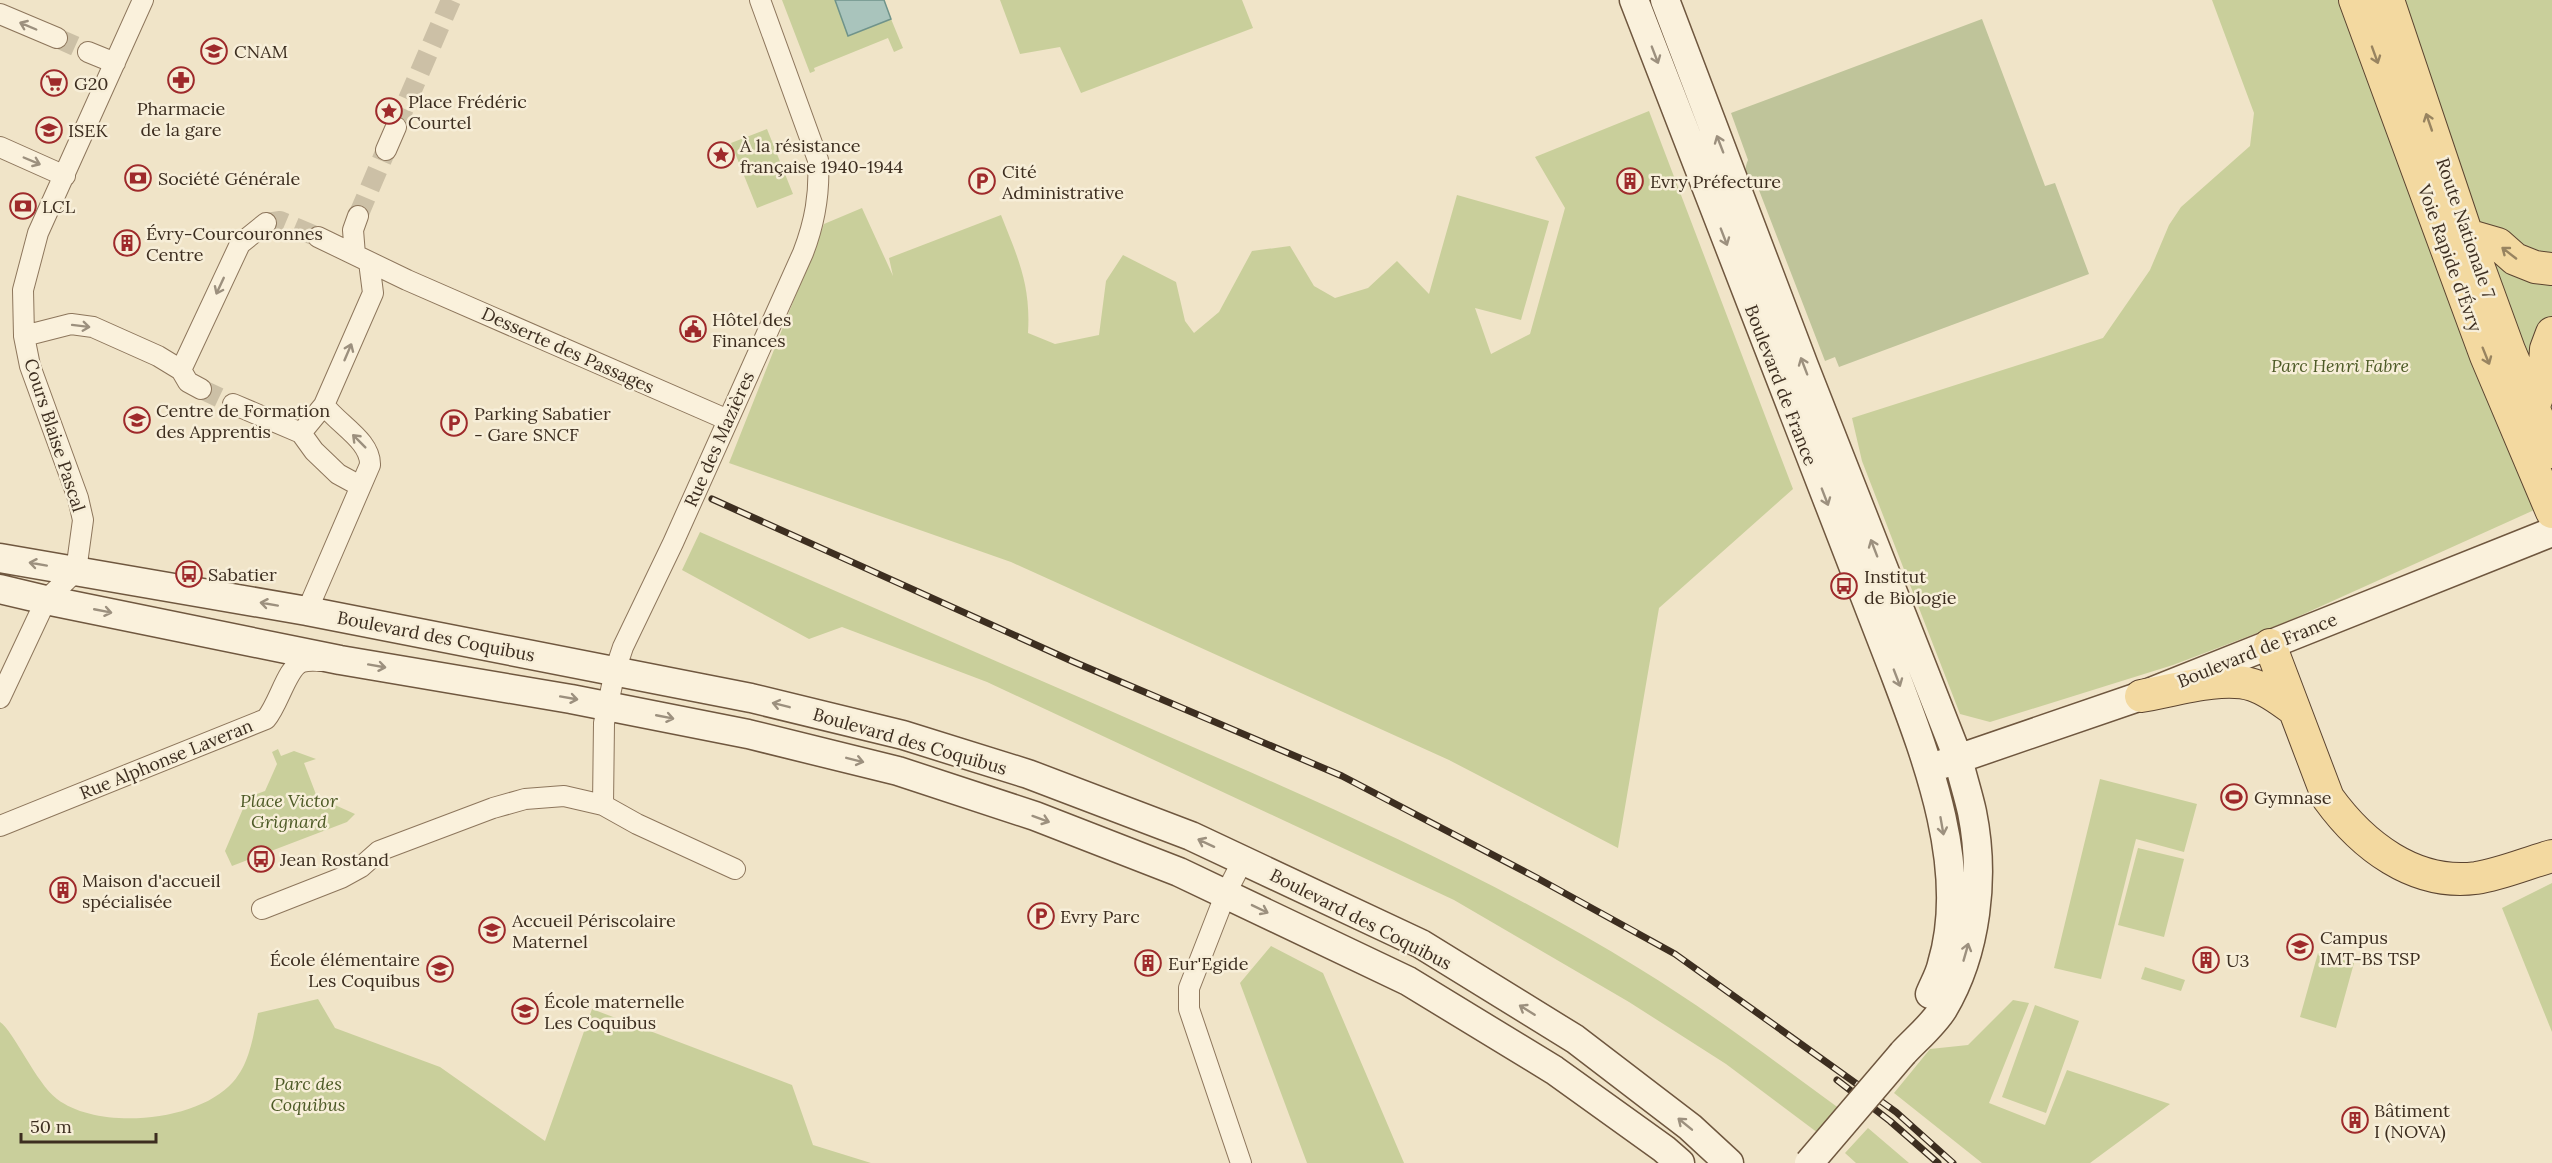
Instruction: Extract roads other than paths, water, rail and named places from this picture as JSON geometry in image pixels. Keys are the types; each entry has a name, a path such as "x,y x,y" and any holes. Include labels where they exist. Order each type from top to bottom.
{"main road":[{"name":"Boulevard de France","path":"1634,0 1906,703 1929,769 1948,861 1952,893 1949,929 1942,964 1903,1053"},
{"name":"Boulevard de France","path":"1665,0 1834,444 1958,758 1972,813 1977,854 1976,897 1971,934 1961,971 1942,1010 1809,1163"},
{"name":"Voie Rapide d'Évry","path":"2355,0 2486,356 2549,505"},
{"name":"Route Nationale 7","path":"2388,0 2467,235 2509,350 2552,452"},
{"path":"2467,235 2498,244 2515,259 2535,267 2552,269"},
{"path":"2534,408 2544,379 2546,349 2552,333"},
{"name":"Boulevard de France","path":"1929,769 2141,696 2552,532"},
{"name":"Boulevard des Coquibus","path":"0,558 306,611 751,698 903,735 1028,774 1191,836 1421,944 1575,1040 1690,1127 1729,1163"},
{"name":"Boulevard des Coquibus","path":"0,589 340,660 607,706 748,734 898,771 1035,816 1179,872 1408,981 1554,1070 1680,1163"},
{"path":"2270,645 2328,798 2367,843 2393,860 2436,875 2465,878 2503,872 2540,859 2552,840"},
{"path":"2141,696 2228,681 2252,685 2272,694 2293,709"}],"street":[{"name":"Cours Blaise Pascal","path":"76,571 83,520 78,498 40,396 24,336 22,290 38,233 143,0"},
{"name":"Rue des Mazières","path":"603,805 604,723 615,671 623,647 729,420 803,253 811,232 820,188 818,160 812,139 759,0"},
{"path":"0,15 57,38"},
{"path":"88,52 115,63"},
{"path":"386,150 396,127"},
{"path":"0,147 65,176"},
{"path":"301,433 324,405 373,293 353,230 358,216"},
{"path":"181,370 240,244 266,223"},
{"name":"Desserte des Passages","path":"318,237 407,280 729,420"},
{"path":"373,293 407,280"},
{"path":"24,336 79,324 93,327 158,356 181,370 188,382 201,389"},
{"path":"233,404 301,433 314,451 338,474 360,486"},
{"path":"306,611 370,465 370,454 363,444 335,419 324,405"},
{"path":"0,698 46,600 76,571"},
{"name":"Rue Alphonse Laveran","path":"0,826 266,719 275,708 292,668 303,662 340,660"},
{"path":"262,909 341,878 361,867 379,850 493,808 525,799 564,796 603,805 637,824 735,869"},
{"path":"1241,1163 1189,1009 1189,988 1226,893 1243,860"}],"water":[{"path":"835,0 884,0 891,19 848,36"}],"tunnel":[{"path":"396,127 451,0"},
{"path":"57,38 88,52"},
{"path":"358,216 386,150"},
{"path":"266,223 280,221 318,237"},
{"path":"201,389 233,404"}],"railway":[{"path":"712,499 1074,662 1342,776 1537,878 1675,954 1896,1112 1953,1163"},
{"path":"1837,1080 1890,1121 1938,1163"}],"place":[{"name":"CNAM","path":"214,51"},
{"name":"Pharmacie de la gare","path":"181,80"},
{"name":"G20","path":"54,83"},
{"name":"Place Frédéric Courtel","path":"389,111"},
{"name":"ISEK","path":"49,130"},
{"name":"À la résistance française 1940-1944","path":"721,155"},
{"name":"Société Générale","path":"138,178"},
{"name":"Cité Administrative","path":"982,181"},
{"name":"Evry Préfecture","path":"1630,181"},
{"name":"LCL","path":"23,206"},
{"name":"Évry-Courcouronnes Centre","path":"127,243"},
{"name":"Hôtel des Finances","path":"693,329"},
{"name":"Centre de Formation des Apprentis","path":"137,420"},
{"name":"Parking Sabatier - Gare SNCF","path":"454,423"},
{"name":"Sabatier","path":"189,574"},
{"name":"Institut de Biologie","path":"1844,586"},
{"name":"Gymnase","path":"2234,797"},
{"name":"Jean Rostand","path":"261,859"},
{"name":"Maison d'accueil spécialisée","path":"63,890"},
{"name":"Evry Parc","path":"1041,916"},
{"name":"Accueil Périscolaire Maternel","path":"492,930"},
{"name":"Campus IMT-BS TSP","path":"2300,947"},
{"name":"U3","path":"2206,960"},
{"name":"Eur'Egide","path":"1148,963"},
{"name":"École élémentaire Les Coquibus","path":"440,969"},
{"name":"École maternelle Les Coquibus","path":"525,1011"},
{"name":"Bâtiment I (NOVA)","path":"2355,1120"}],"park label":[{"name":"Parc Henri Fabre","path":"2340,365"},
{"name":"Place Victor Grignard","path":"289,810"},
{"name":"Parc des Coquibus","path":"308,1093"}]}
